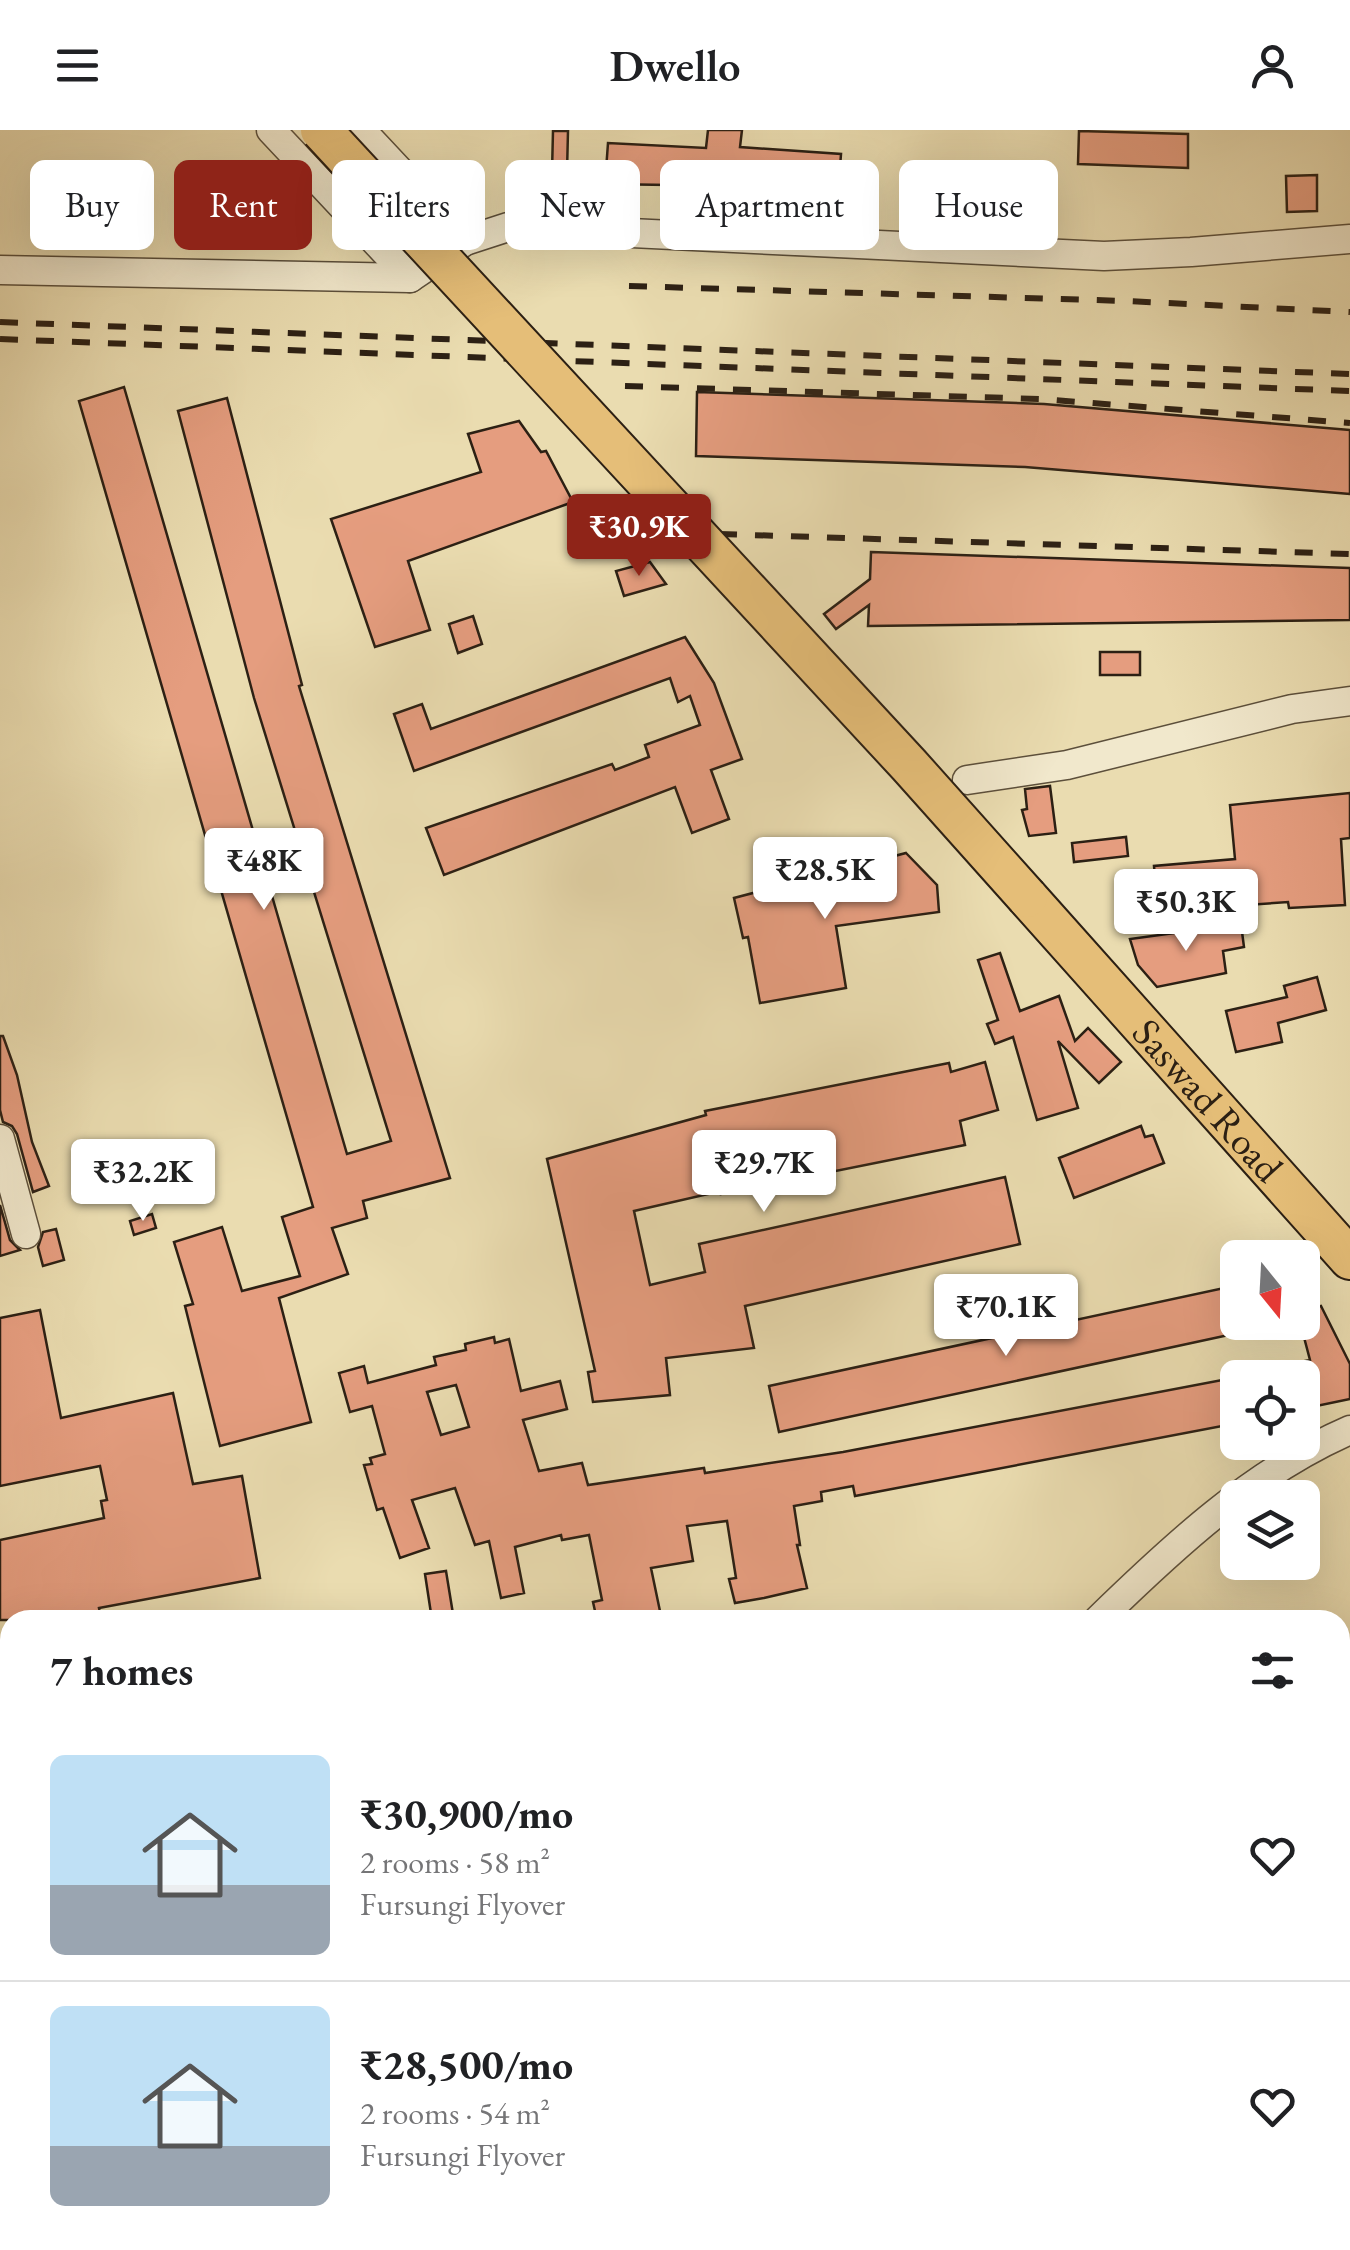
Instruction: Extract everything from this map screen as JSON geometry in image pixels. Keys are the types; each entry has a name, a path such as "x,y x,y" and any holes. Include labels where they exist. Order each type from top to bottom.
{"highway":[{"name":"Saswad Road","path":"321,130 896,750 1350,1258"}],"street":[{"path":"271,130 410,278"},
{"path":"361,130 389,160"},
{"path":"485,235 508,228 1104,256 1350,238"},
{"path":"0,270 410,278 452,250"},
{"path":"967,780 1066,765 1292,709 1350,701"},
{"path":"0,1139 26,1234"},
{"path":"1109,1610 1225,1506 1313,1446 1350,1430"}],"building":[{"path":"708,130 742,130 740,147 841,154 841,160 660,160 660,185 640,185 640,160 607,160 608,143 706,148"},
{"path":"553,131 568,131 567,160 552,160"},
{"path":"1079,131 1188,134 1188,168 1078,164"},
{"path":"1317,175 1317,211 1287,212 1286,176"},
{"path":"124,387 347,1154 391,1141 254,698 178,411 227,398 302,685 299,686 450,1178 363,1201 367,1218 332,1228 348,1274 279,1298 311,1422 220,1446 185,1306 193,1304 174,1242 222,1227 242,1291 300,1276 282,1217 313,1207 79,401"},
{"path":"697,392 1044,404 1350,430 1350,494 1025,467 696,456"},
{"path":"519,421 541,452 546,451 573,502 408,561 430,630 375,647 331,519 481,472 468,434"},
{"path":"871,552 1350,568 1350,620 868,626 869,605 836,629 824,614 870,579"},
{"path":"650,562 666,584 624,596 616,571"},
{"path":"473,616 482,644 458,653 449,624"},
{"path":"685,637 714,683 742,759 711,770 729,819 692,833 675,787 444,875 426,828 612,764 615,770 649,757 645,745 700,725 690,696 678,702 670,678 414,771 394,714 422,704 431,729"},
{"path":"1100,652 1140,652 1140,675 1100,675"},
{"path":"1050,786 1056,833 1029,836 1022,810 1027,809 1025,789"},
{"path":"1350,793 1350,838 1341,839 1345,905 1247,905 1246,895 1157,902 1154,866 1235,859 1230,805"},
{"path":"1126,837 1128,856 1074,862 1072,843"},
{"path":"906,853 937,885 939,912 836,926 846,988 760,1003 748,937 743,938 734,898"},
{"path":"1241,924 1244,947 1223,951 1226,973 1157,987 1138,965 1130,939"},
{"path":"1000,953 1020,1011 1059,996 1075,1041 1088,1028 1121,1062 1099,1083 1058,1041 1078,1108 1037,1120 1013,1037 995,1044 987,1024 998,1020 978,960"},
{"path":"1317,977 1326,1010 1278,1023 1282,1042 1236,1052 1226,1011 1287,997 1284,986"},
{"path":"0,1036 17,1075 32,1142 49,1186 33,1192 17,1134 3,1122 0,1110"},
{"path":"985,1062 998,1110 960,1121 965,1145 634,1211 650,1285 705,1272 699,1244 1005,1177 1020,1244 745,1306 754,1348 666,1358 670,1395 593,1402 588,1372 595,1371 547,1159 706,1115 705,1111 949,1063 951,1072"},
{"path":"1141,1126 1145,1137 1153,1135 1164,1163 1074,1198 1059,1158"},
{"path":"0,1205 10,1240 20,1250 0,1256"},
{"path":"152,1214 156,1228 134,1235 130,1221"},
{"path":"56,1229 64,1260 43,1266 38,1247 43,1232"},
{"path":"1220,1289 1220,1337 779,1432 769,1386"},
{"path":"1320,1306 1350,1364 1350,1399 1320,1405 1320,1360 1310,1360 1305,1340 1320,1340"},
{"path":"40,1310 61,1418 173,1393 193,1484 242,1476 260,1578 99,1610 0,1610 0,1540 104,1518 101,1501 107,1500 100,1466 0,1486 0,1318"},
{"path":"494,1337 495,1343 509,1339 521,1391 560,1381 567,1409 523,1420 539,1471 582,1463 588,1485 704,1468 705,1473 843,1452 1220,1380 1220,1426 855,1496 853,1486 821,1492 822,1501 794,1506 797,1545 807,1588 764,1598 735,1603 729,1579 736,1578 727,1521 687,1526 693,1561 651,1568 660,1610 595,1610 593,1602 602,1600 589,1535 562,1540 561,1535 515,1547 524,1593 501,1598 489,1541 475,1545 455,1488 412,1500 429,1548 400,1558 383,1508 377,1510 364,1465 372,1464 370,1458 385,1454 372,1406 350,1412 339,1373 364,1366 368,1383 436,1365 434,1357 466,1350 465,1344","holes":["456,1385 469,1427 441,1435 427,1392"]},
{"path":"446,1571 452,1610 430,1610 425,1574"}],"railway":[{"path":"629,286 1350,312"},
{"path":"0,322 1350,374"},
{"path":"0,339 1350,391"},
{"path":"625,386 1040,399 1350,423"},
{"path":"719,534 1350,554"}]}
